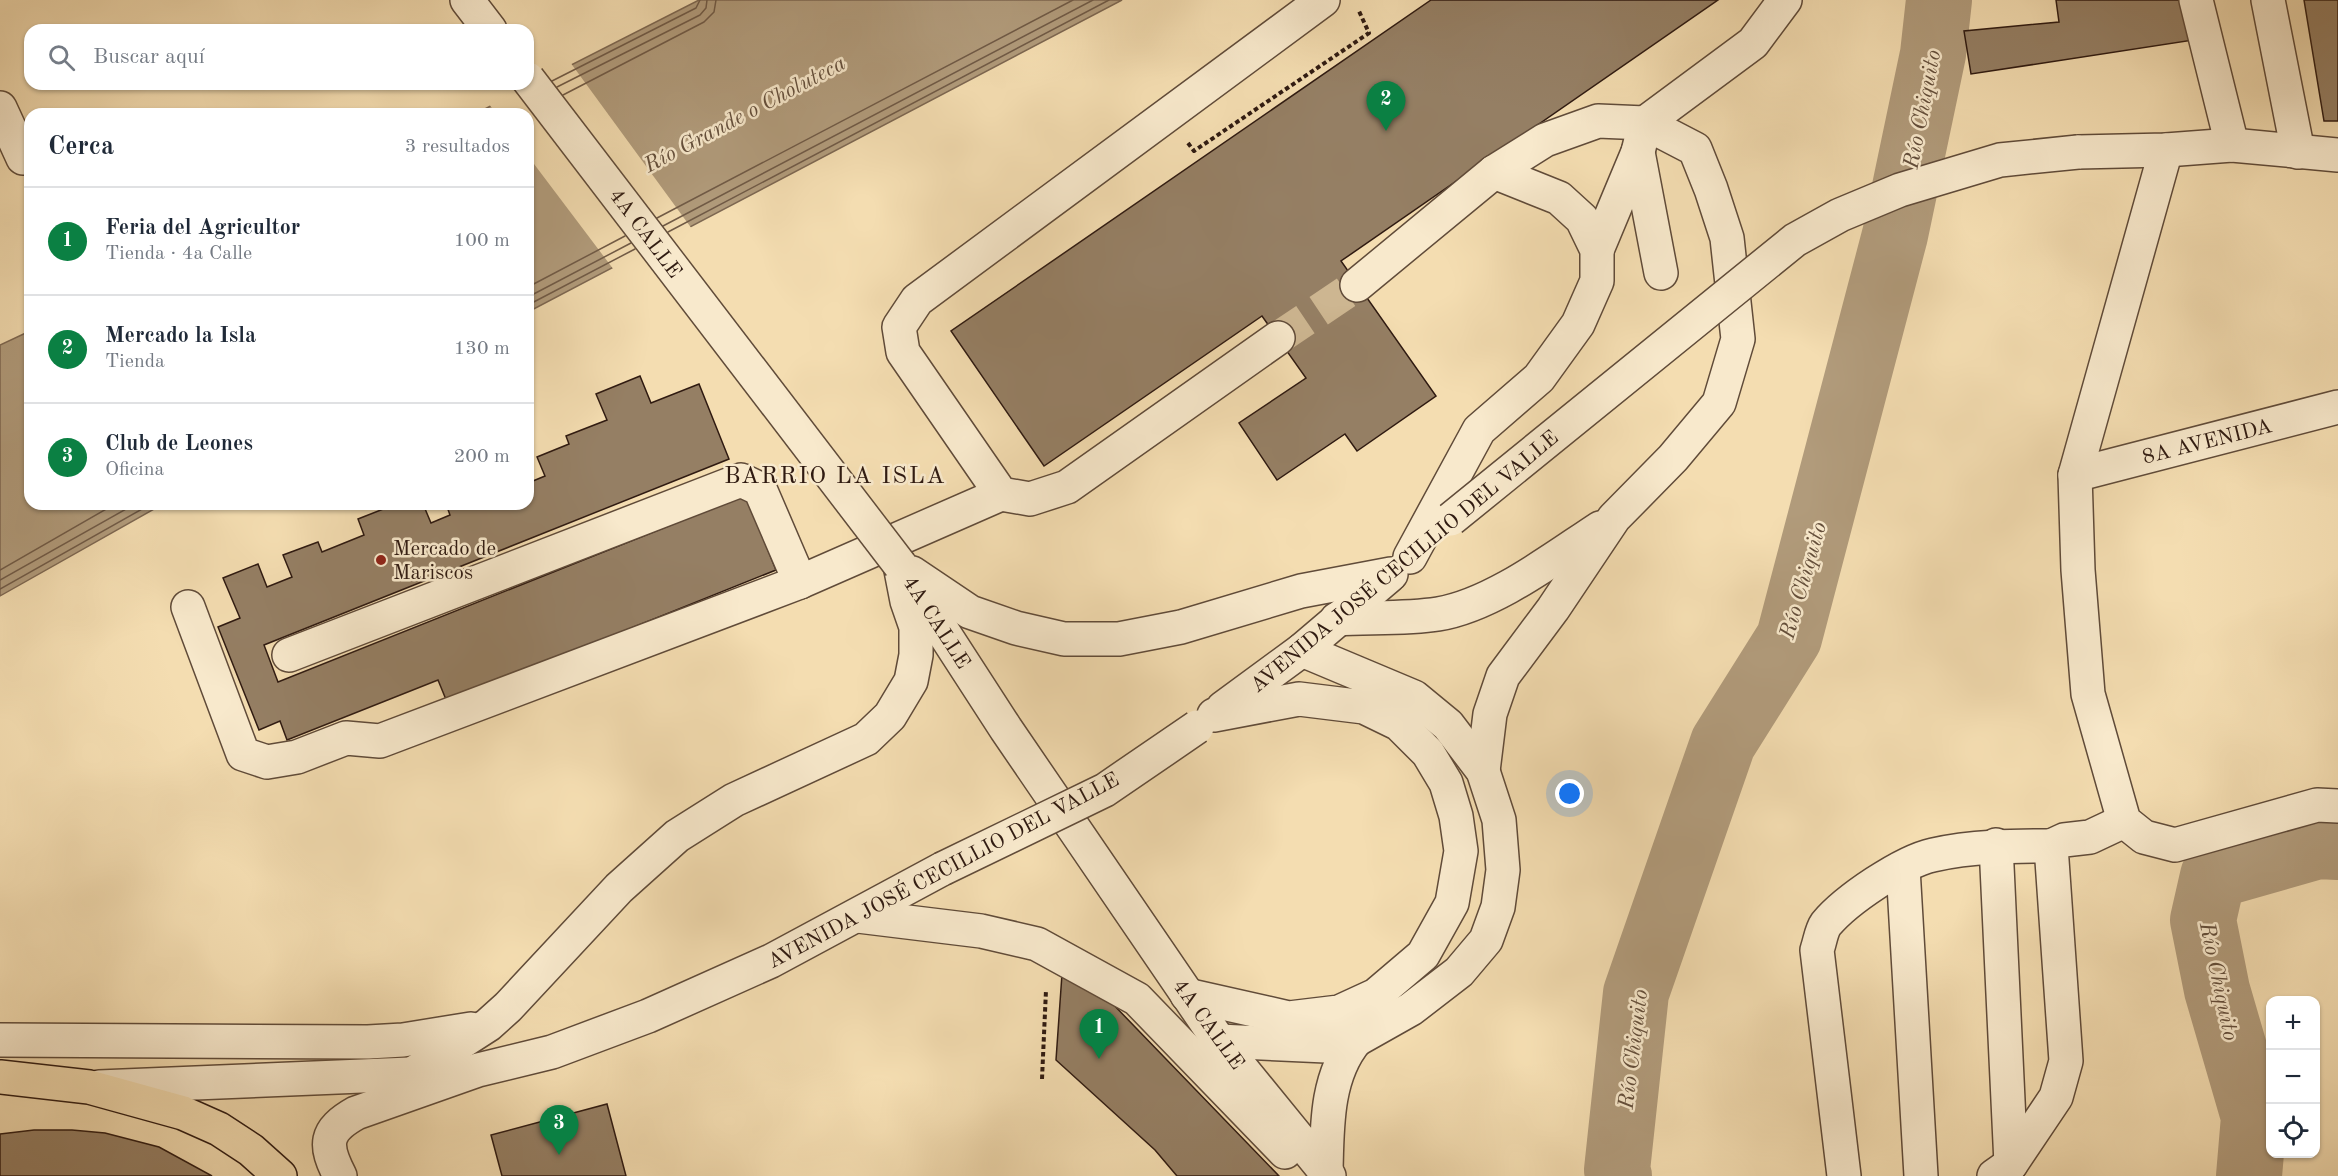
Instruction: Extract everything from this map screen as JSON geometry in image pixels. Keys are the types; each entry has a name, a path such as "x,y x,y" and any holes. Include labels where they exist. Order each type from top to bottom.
{"main road":[{"path":"2,1084 89,1087 183,1113 219,1129 251,1150 280,1176"}],"street":[{"path":"1000,494 903,352 899,327 917,300 1323,0"},
{"path":"900,565 970,612 1017,628 1064,639 1119,639 1181,627 1301,591 1401,566 1479,430 1539,378 1578,324 1597,280 1597,250 1642,137 1753,44 1785,0"},
{"path":"2196,0 2232,145"},
{"path":"2268,0 2298,152"},
{"name":"4A CALLE","path":"534,87 900,565 1006,729 1219,1041 1320,1175"},
{"path":"0,108 23,158"},
{"path":"1357,285 1494,171 1545,140 1598,122 1642,137 1695,149 1712,189 1727,238 1738,339 1719,403 1673,458 1614,518 1553,609 1503,676 1490,714 1483,771"},
{"path":"1642,137 1661,273"},
{"name":"AVENIDA JOSÉ CECILLIO DEL VALLE","path":"340,1176 329,1149 331,1132 342,1121 356,1113 478,1070 552,1052 648,1017 771,961 942,869 1105,790 1206,721 1302,650 1401,566 1451,519 1795,240 1840,215 1900,190 2000,160 2078,152 2166,150 2232,145 2338,155"},
{"path":"2166,150 2075,475 2078,570 2088,694 2124,821 2144,837 2175,845 2317,805 2338,806"},
{"path":"1494,171 1559,198 1582,219 1597,250"},
{"path":"188,607 243,754 267,762 297,758 346,738 380,741 800,582 1000,494 1030,499 1067,487 1278,338"},
{"name":"8A AVENIDA","path":"2075,475 2338,407"},
{"path":"289,655 741,480 760,489 800,582"},
{"path":"1337,619 1439,614 1485,599 1533,572 1614,518"},
{"path":"412,1074 498,1016 619,888 677,836 734,800 866,739 890,716 910,681 916,655 916,627 907,601 900,565"},
{"path":"1219,1041 1326,1047 1356,1040 1411,1009 1459,972 1486,940 1498,907 1503,870 1499,820 1483,771 1448,725 1414,698 1302,650"},
{"path":"1187,994 1289,1018 1339,1012 1376,995 1423,955 1452,903 1461,851 1456,816 1446,783 1428,753 1399,724 1364,707 1299,699 1206,721"},
{"path":"1844,1176 1817,950 1825,926 1860,893 1931,855 1996,845 2051,846 2064,840 2090,837 2124,821"},
{"path":"1996,845 2003,1170"},
{"path":"2003,1170 2056,1097 2066,1061 2051,846"},
{"path":"1903,868 1921,1176"},
{"path":"858,916 981,931 1037,944 1137,999 1284,1151 1320,1175 1328,1110 1345,1053 1356,1040"},
{"path":"0,1040 368,1042 443,1035 498,1016"},
{"name":"AVENIDA JOSÉ CECILLIO DEL VALLE","path":"89,1087 478,1070"}],"path":[{"path":"1037,944 1047,968 1042,1079"}],"water":[{"name":"Río Grande o Choluteca","path":"699,0 1122,0 534,309 534,108 487,108 522,90 534,90 534,84"},
{"path":"24,334 24,510 152,510 0,596 0,345"}],"pier":[{"path":"570,62 692,229 614,270 534,164 534,108 492,108 489,104 516,90 534,90 534,81"}],"building":[{"path":"1431,0 1718,0 1341,261 1436,396 1357,451 1345,434 1277,480 1239,423 1306,378 1262,316 1044,466 951,331"},
{"path":"2056,0 2180,0 2200,39 1971,74 1964,31 2059,22"},
{"path":"2304,0 2338,0 2338,121 2324,121"},
{"name":"Mercado de Mariscos","path":"640,376 651,403 699,384 729,459 264,645 278,682 746,495 776,570 447,702 438,680 287,740 280,721 259,730 218,627 240,618 223,578 258,564 267,587 292,577 283,555 318,542 322,552 364,535 358,519 381,510 426,510 431,523 450,515 448,510 534,510 534,481 545,476 537,457 569,444 566,436 607,420 596,394"},
{"path":"1062,974 1108,999 1279,1176 1177,1176 1155,1150 1056,1060"},
{"path":"607,1104 626,1176 502,1176 491,1135"},
{"path":"34,1130 105,1133 159,1147 212,1176 0,1176 0,1134"}],"waterway":[{"name":"Río Chiquito","path":"1619,1176 1617,1170 1636,993 1723,743 1789,638 1895,235 1933,54 1939,0"},
{"name":"Río Chiquito","path":"2249,1176 2254,1117 2217,990 2203,920 2213,876 2318,846 2338,847"}],"tunnel":[{"path":"1278,338 1357,285"}],"place":[{"name":"Mercado la Isla","path":"1386,131"},
{"name":"Mercado de Mariscos","path":"381,560"},
{"name":"Feria del Agricultor","path":"1099,1059"},
{"name":"Club de Leones","path":"559,1155"}],"district":[{"name":"BARRIO LA ISLA","path":"835,475"}]}
